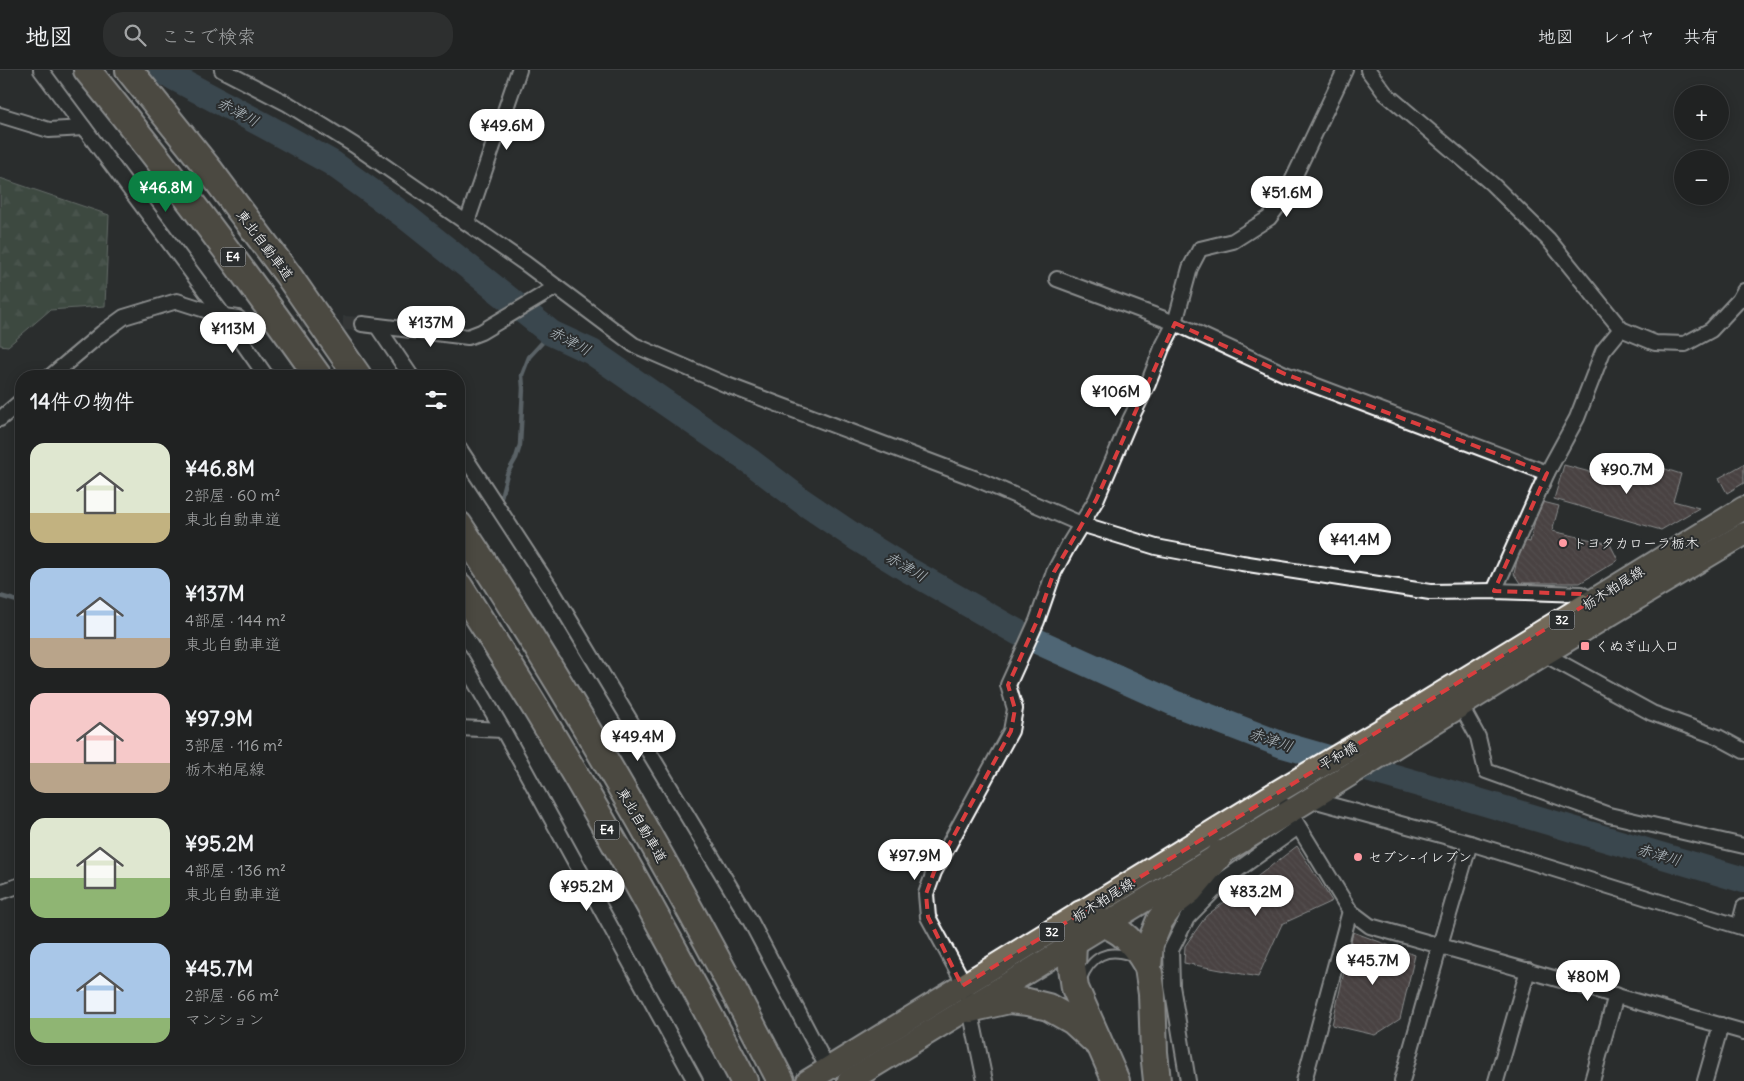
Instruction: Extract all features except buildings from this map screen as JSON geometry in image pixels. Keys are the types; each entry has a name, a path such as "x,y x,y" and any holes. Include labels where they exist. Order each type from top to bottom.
{"highway":[{"name":"E4","path":"87,70 145,140 258,291 314,370"},
{"name":"東北自動車道","path":"129,70 211,172 288,275 354,370"},
{"name":"東北自動車道","path":"465,535 565,693 655,846 734,989 792,1078"},
{"name":"E4","path":"465,596 535,708 625,860 744,1081"},
{"path":"1157,1081 1152,994 1148,967 1150,944 1160,920 1171,905 1190,890 1220,854"},
{"path":"1116,1081 1076,988 1072,967 1073,943 1081,914 1120,931 1137,948 1148,967"},
{"path":"966,997 1028,1002 1048,1007 1073,1021 1102,1048"}],"main road":[{"name":"栃木粕尾線","path":"1405,739 1544,654 1599,609 1742,512"},
{"name":"栃木粕尾線","path":"1380,732 1599,609 1744,534"},
{"name":"平和橋","path":"1286,787 1380,732"},
{"name":"平和橋","path":"1317,795 1405,739"},
{"name":"栃木粕尾線","path":"849,1081 1081,914 1286,787"},
{"name":"栃木粕尾線","path":"792,1078 828,1069 1073,943 1220,854 1294,819 1317,795"}],"street":[{"path":"41,70 224,316 262,370"},
{"path":"222,70 288,104 354,145 467,222 634,345 727,385 974,478 1081,524 1156,547 1430,592 1494,591 1581,594 1599,609"},
{"path":"467,222 519,70"},
{"path":"985,1081 959,974 928,917 926,894 948,843 1012,731 1015,709 1008,685 1037,621 1054,572 1096,500 1130,420 1148,384 1174,323 1190,268 1200,249 1233,241 1269,218 1284,198 1345,70"},
{"path":"1368,70 1385,94 1492,184 1548,239 1621,329 1655,343 1685,344 1711,330 1739,300 1744,291"},
{"path":"0,115 48,130 84,128"},
{"path":"1057,279 1174,323 1286,374 1547,473"},
{"path":"362,324 468,337 481,332 556,287"},
{"path":"58,370 124,317 177,302 224,316 238,318"},
{"path":"377,326 407,370"},
{"path":"1494,591 1547,473 1577,418 1603,351 1621,329"},
{"path":"0,419 15,407"},
{"path":"465,457 554,592 751,922 828,1069"},
{"path":"1544,654 1652,713 1718,737 1744,751"},
{"path":"465,665 503,730 695,1081"},
{"path":"1461,706 1478,737 1486,771 1609,815 1744,846"},
{"path":"465,728 503,730"},
{"path":"1286,787 1294,819 1350,911 1370,926 1744,1032"},
{"path":"1317,795 1470,843 1742,919"},
{"path":"1188,1081 1172,986 1170,950 1187,918 1226,878 1294,819"},
{"path":"1402,1081 1470,843"},
{"path":"0,892 15,887"},
{"path":"1304,1081 1350,911"},
{"path":"1496,1081 1528,970"},
{"path":"1592,1081 1616,995"},
{"path":"1705,1081 1721,1025"}],"lane":[{"path":"1082,1003 1082,979 1089,964 1098,956 1111,953 1124,954 1135,958 1148,967"}],"highlighted area":[{"path":"1175,323 1285,374 1547,473 1494,591 1581,594 1593,600 962,986 928,917 926,894 934,872 1011,731 1015,709 1008,685 1037,621 1054,572 1096,500"}],"green space":[{"path":"0,178 109,215 105,306 50,310 8,346 0,345"}],"waterway":[{"name":"赤津川","path":"160,70 332,163 405,216 551,333 592,352 858,539 1019,633 1176,704 1283,745 1744,880"},
{"path":"500,501 507,474 516,458 520,445 522,375 529,357 551,333"},
{"path":"0,596 15,600"}],"tunnel":[{"path":"238,318 362,324"}],"place":[{"name":"トヨタカローラ栃木","path":"1563,543"},
{"name":"くぬぎ山入口","path":"1585,646"},
{"name":"セブン-イレブン","path":"1358,857"}]}
